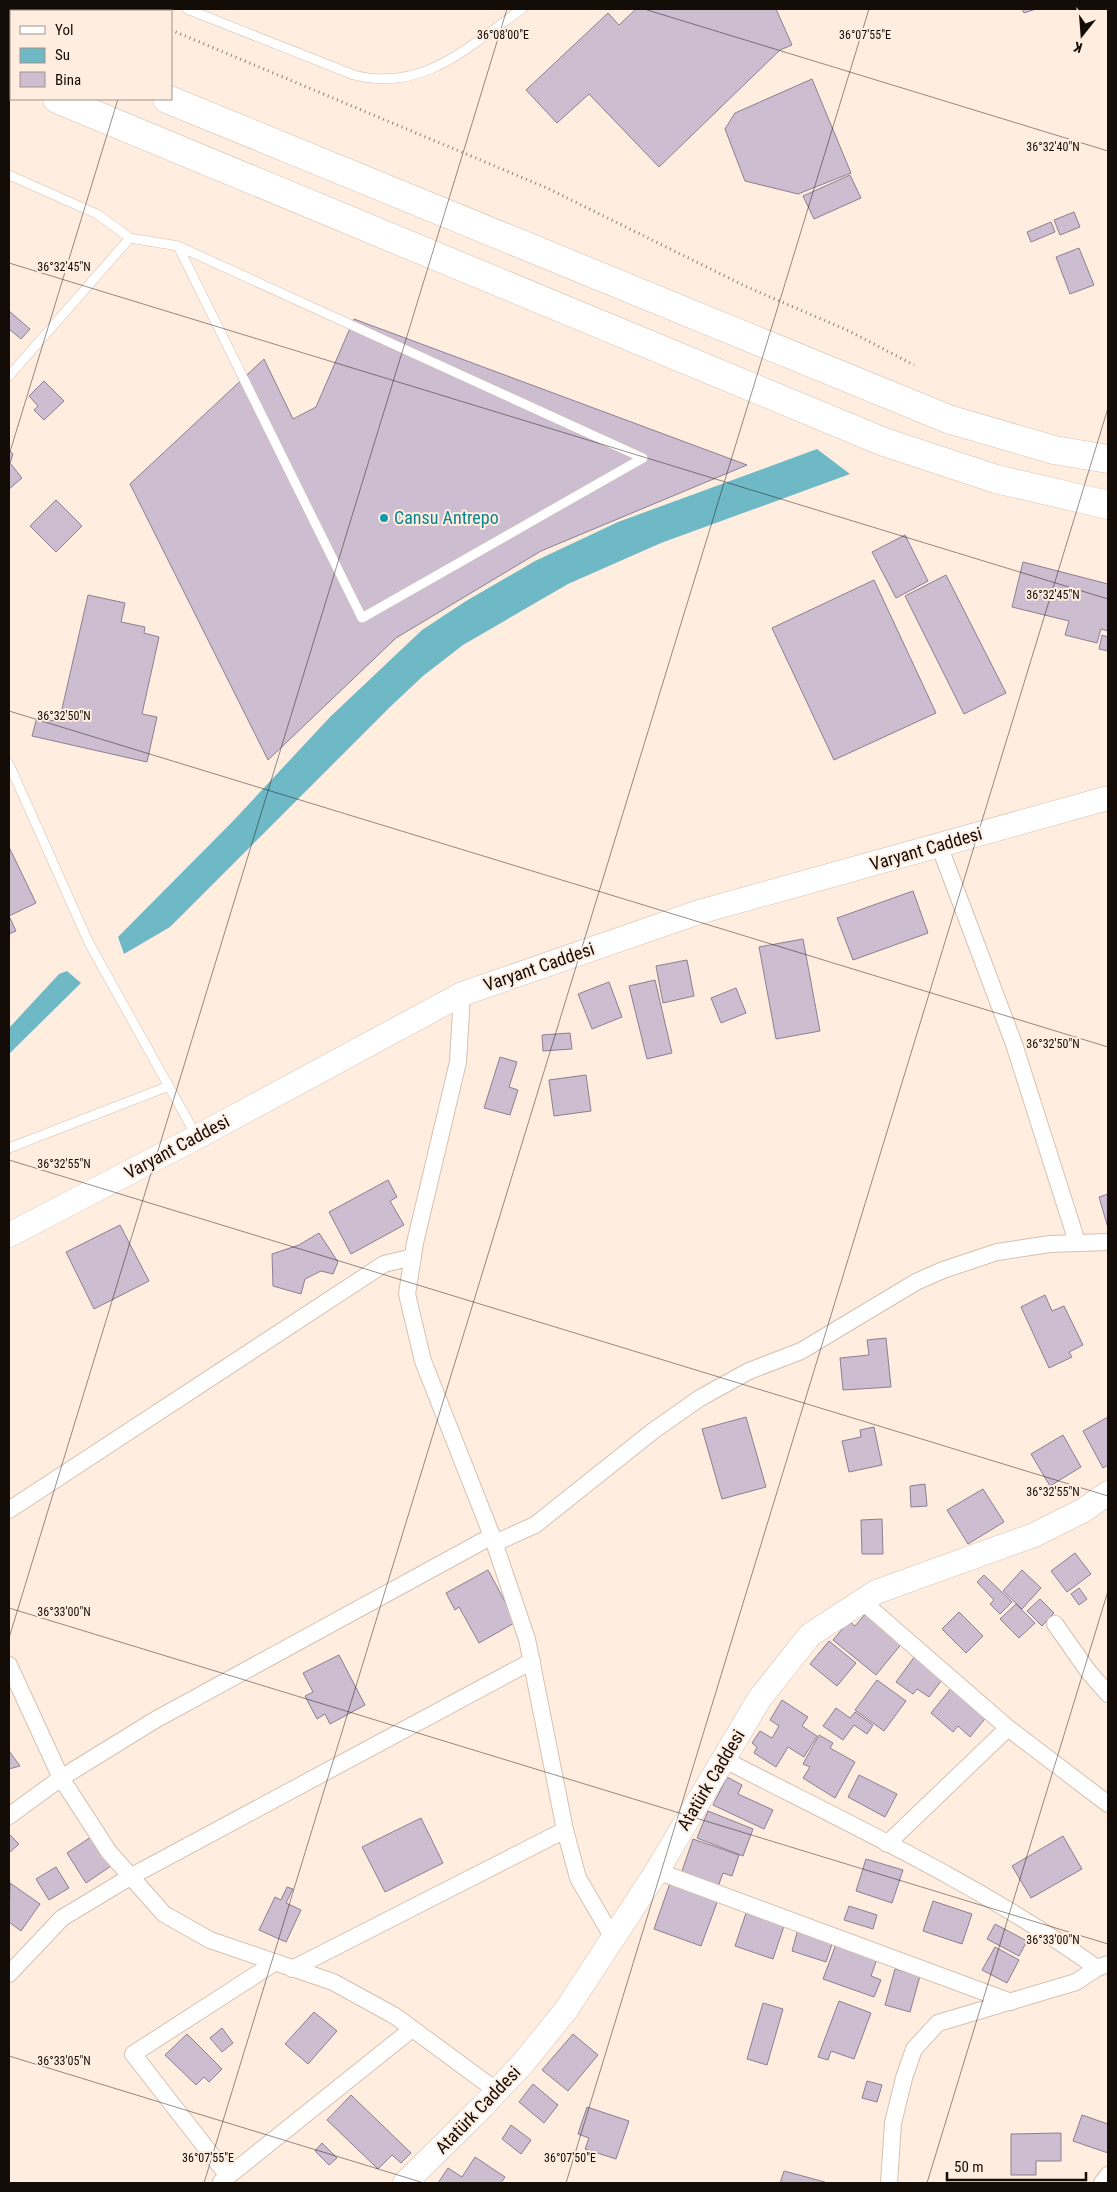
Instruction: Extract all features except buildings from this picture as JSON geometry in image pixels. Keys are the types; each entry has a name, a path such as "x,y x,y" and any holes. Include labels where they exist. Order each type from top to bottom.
{"highway":[{"path":"59,100 884,442 996,479 1108,506"},
{"path":"169,100 948,420 1054,450 1108,459"}],"street":[{"name":"Varyant Caddesi","path":"9,1235 197,1137 462,994 699,912 1108,798"},
{"path":"939,845 1014,1044 1077,1242"},
{"path":"462,994 458,1062 412,1257 407,1294 423,1361 494,1540 527,1639 566,1830 578,1878 613,1938"},
{"path":"9,1816 61,1778 155,1720 494,1540 535,1525 653,1431 700,1398 749,1371 801,1351 916,1282 953,1266 997,1252 1024,1247 1077,1242 1108,1242"},
{"path":"9,1510 384,1264 412,1257"},
{"name":"Atatürk Caddesi","path":"405,2183 524,2062 566,2010 657,1871 760,1698 794,1652 810,1635 862,1601 900,1582 970,1560 1034,1535 1084,1510 1108,1493"},
{"path":"862,1601 1008,1728 1108,1804"},
{"path":"1055,1624 1088,1671 1108,1694"},
{"path":"9,1974 62,1918 130,1877 532,1661"},
{"path":"9,1665 61,1778 109,1852 164,1914 210,1940 333,1982 395,2016 497,2091"},
{"path":"887,1844 1008,1728"},
{"path":"723,1759 887,1844 1044,1930 1103,1966 1076,1982 938,2023 914,2049 893,2123 889,2183"},
{"path":"292,1969 566,1830"},
{"path":"657,1871 1011,2002"},
{"path":"274,1963 132,2054 224,2180 412,2029"},
{"path":"1102,2183 1108,2175"}],"lane":[{"path":"187,9 354,75 383,80 411,77 436,67 522,9"},
{"path":"9,176 97,214 130,238 178,246 643,458 362,618 178,246"},
{"path":"9,376 130,238"},
{"path":"9,764 89,943 197,1137"},
{"path":"9,1148 169,1086"}],"path":[{"path":"172,30 547,188 747,287 849,331 914,365"}],"water":[{"path":"817,449 850,474 661,543 568,584 463,645 423,676 390,707 170,927 124,954 118,937 234,820 330,717 422,630 466,601 535,561 618,522"},
{"path":"67,971 81,983 9,1054 9,1028 59,974"}],"place":[{"name":"Cansu Antrepo","path":"384,518"}]}
